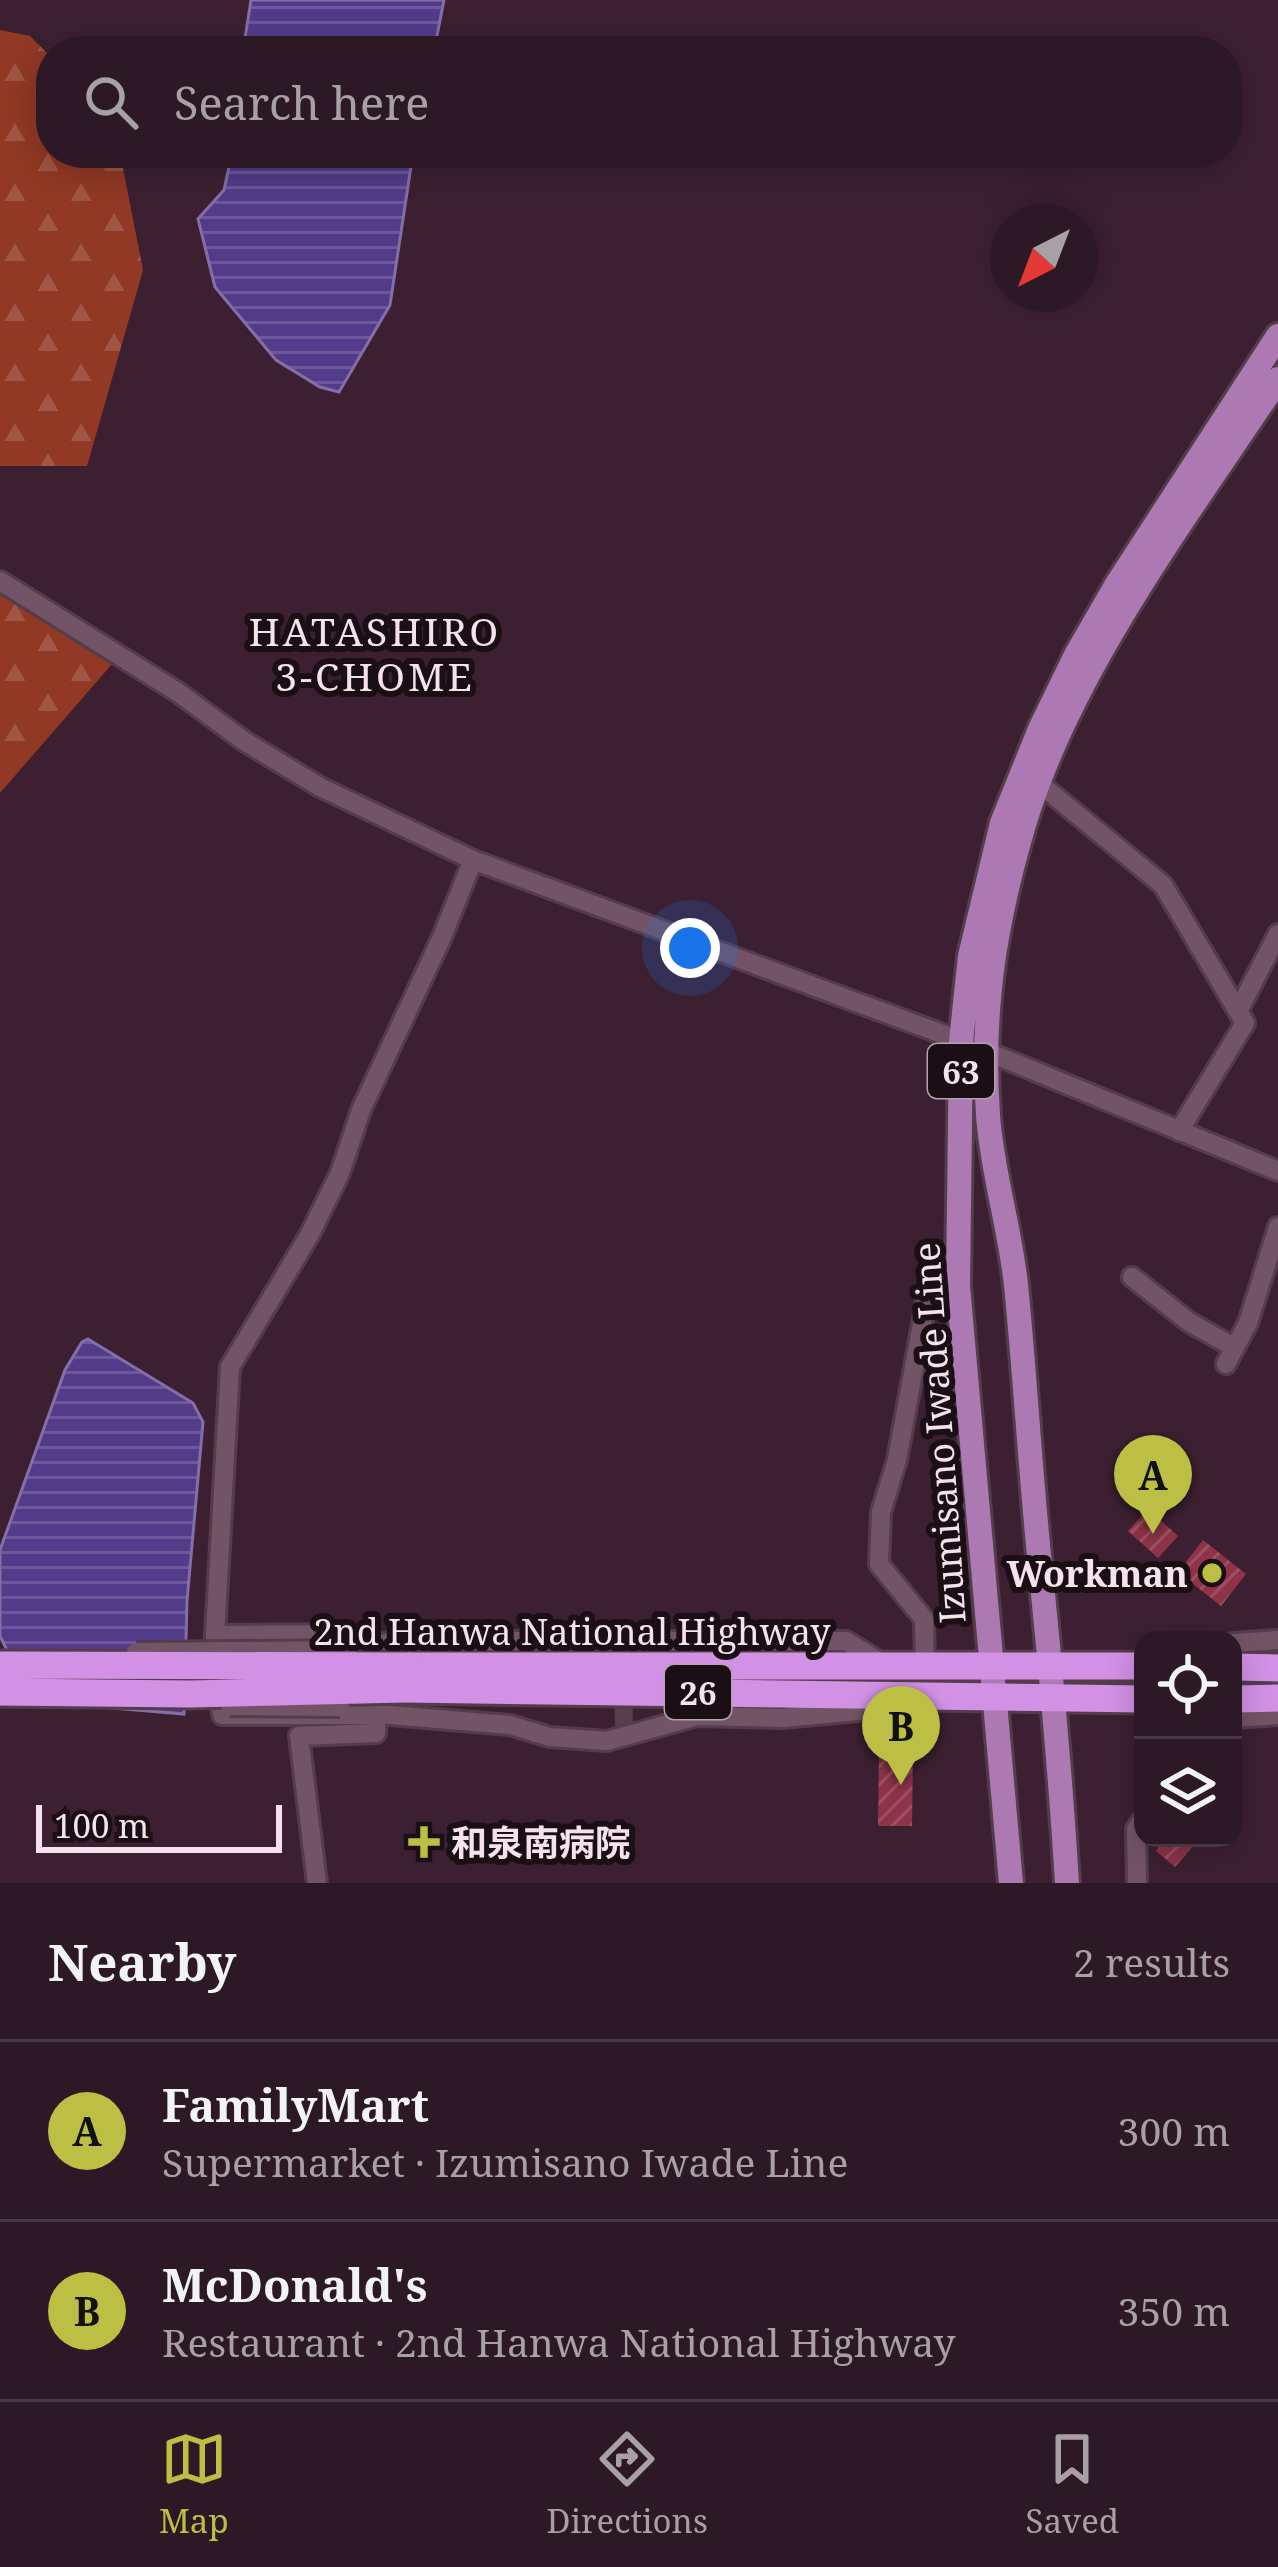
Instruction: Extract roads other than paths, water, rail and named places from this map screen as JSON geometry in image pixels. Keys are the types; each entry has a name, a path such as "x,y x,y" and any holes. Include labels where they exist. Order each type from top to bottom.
{"highway":[{"name":"2nd Hanwa National Highway","path":"0,1692 991,1664 1134,1666"},
{"name":"2nd Hanwa National Highway","path":"0,1666 1134,1699"},
{"path":"1242,1667 1278,1667"},
{"path":"1242,1699 1278,1697"}],"main road":[{"name":"Izumisano Iwade Line","path":"1011,1883 958,1286 962,1041 970,956 1002,823 1040,729 1117,584 1278,336"},
{"name":"63","path":"1066,1883 1055,1696 1016,1280 988,1118 989,968 1024,826 1058,736 1096,663 1278,379"}],"street":[{"path":"0,581 320,787 473,860 962,1041 1278,1171"},
{"path":"1040,784 1163,885 1244,1023 1179,1131"},
{"path":"473,860 361,1110 340,1173 310,1234 230,1367 215,1635 221,1715 375,1715 511,1725 581,1741 698,1716 783,1718 858,1711 916,1695"},
{"path":"1238,1011 1278,934"},
{"path":"1132,1277 1231,1356 1248,1323 1278,1227"},
{"path":"925,1667 924,1619 879,1564 881,1512 898,1460 927,1297 937,1285 958,1286"},
{"path":"215,1635 363,1634 376,1647 376,1733 299,1736 317,1883"},
{"path":"1242,1641 1275,1635"},
{"path":"49,1666 134,1652 347,1650 396,1641 621,1650 846,1641 889,1667"},
{"path":"71,1693 177,1706 340,1707 375,1715"},
{"path":"1242,1717 1278,1715"},
{"path":"1136,1847 1137,1883"}],"tunnel":[{"path":"623,1681 624,1727"}],"place":[{"name":"FamilyMart","path":"1153,1534"},
{"name":"Workman","path":"1212,1573"},
{"name":"McDonald's","path":"901,1785"},
{"name":"和泉南病院","path":"424,1842"}],"district":[{"name":"HATASHIRO 3-CHOME","path":"375,652"}]}
